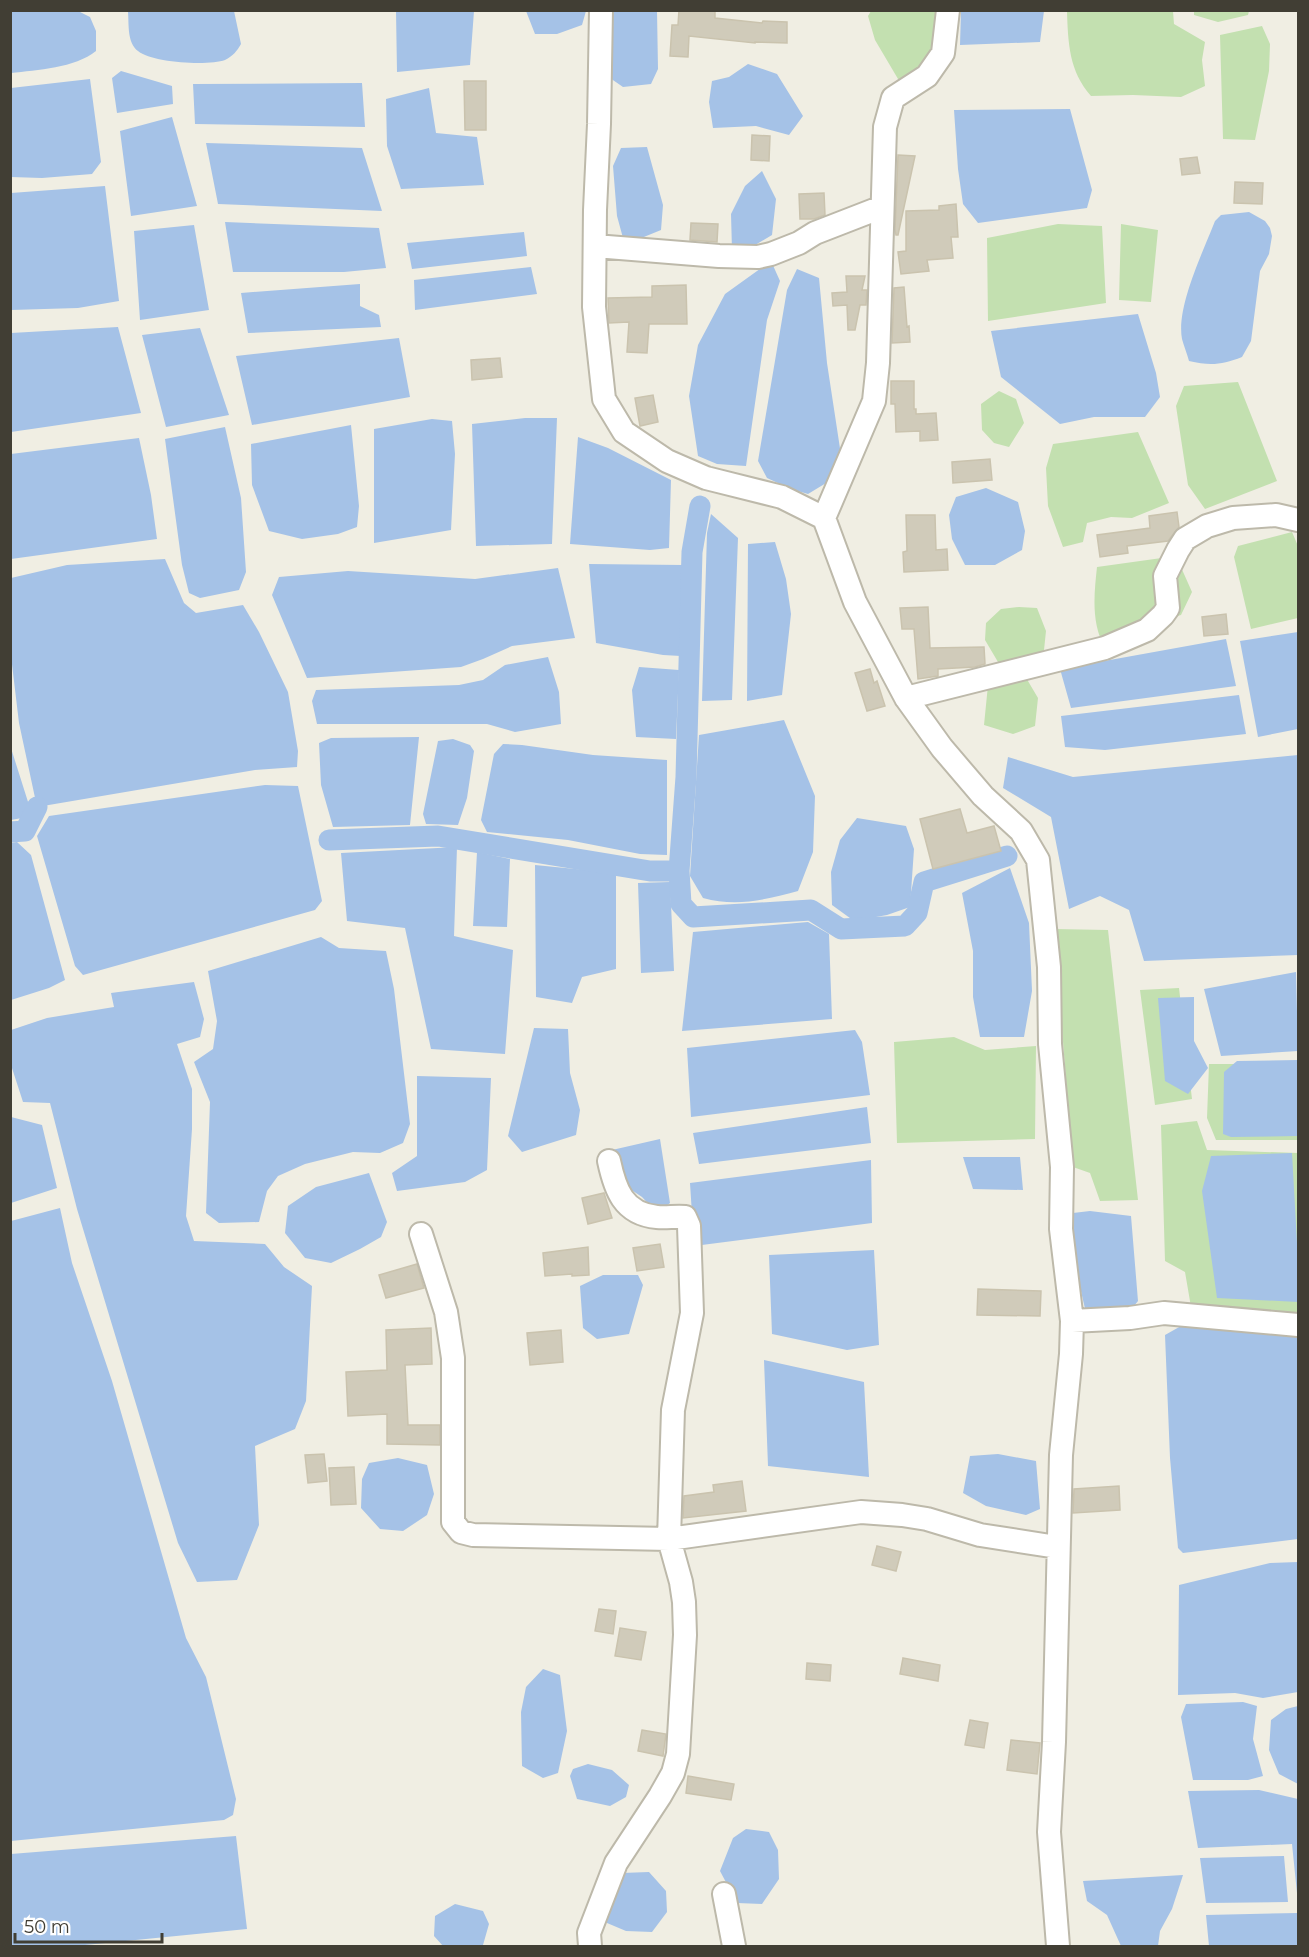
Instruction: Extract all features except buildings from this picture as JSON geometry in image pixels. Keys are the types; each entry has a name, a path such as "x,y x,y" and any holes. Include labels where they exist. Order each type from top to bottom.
{"street":[{"path":"601,10 594,307 604,399 624,432 667,461 706,478 782,497 824,518 855,602 906,698 942,748 983,796 1021,831 1038,860 1049,967 1050,1044 1062,1167 1061,1229 1072,1321 1061,1455 1054,1742 1049,1832 1059,1947"},
{"path":"824,518 863,430 873,401 878,363 885,127 893,98 927,76 943,53 948,10"},
{"path":"595,246 758,257 799,243 815,233 882,207"},
{"path":"906,698 1105,648 1147,630 1168,608 1165,576 1185,539 1207,526 1233,518 1276,515 1299,520"},
{"path":"590,1947 589,1933 616,1863 673,1773 678,1754 685,1635 681,1582 669,1539 674,1410 692,1313 689,1226 685,1217 653,1217 630,1208 619,1194 609,1161"},
{"path":"422,1234 446,1312 453,1358 453,1522 461,1532 669,1539 861,1512 927,1519 980,1535 1057,1547"},
{"path":"1072,1321 1130,1318 1164,1313 1299,1325"},
{"path":"724,1894 734,1947"}],"green space":[{"path":"1194,10 1249,11 1248,15 1218,22 1194,15"},
{"path":"871,11 941,11 935,65 901,84 875,40 868,16"},
{"path":"1067,11 1173,11 1174,24 1205,42 1202,60 1205,86 1181,97 1091,96 1074,67 1069,45"},
{"path":"1262,26 1270,44 1269,71 1255,140 1223,139 1220,35"},
{"path":"1058,224 1102,226 1106,303 988,321 987,238"},
{"path":"1121,224 1158,230 1151,302 1119,300"},
{"path":"1238,382 1277,481 1205,509 1188,485 1176,406 1184,386"},
{"path":"999,391 1016,399 1024,423 1009,447 994,443 982,430 981,404"},
{"path":"1138,432 1169,503 1132,518 1111,517 1087,523 1083,542 1063,547 1048,506 1046,468 1053,444"},
{"path":"1292,532 1298,546 1298,618 1251,629 1234,557 1238,546"},
{"path":"1176,556 1192,592 1181,615 1157,622 1105,648 1097,629 1096,619 1097,567"},
{"path":"1037,608 1046,631 1044,650 1025,664 998,662 985,640 986,623 1001,609"},
{"path":"1025,676 1038,698 1035,726 1013,734 984,725 988,685"},
{"path":"1054,929 1108,930 1138,1200 1100,1201 1090,1173 1073,1167"},
{"path":"1179,988 1192,1099 1155,1105 1140,990"},
{"path":"954,1037 985,1050 1036,1046 1035,1139 897,1143 894,1042"},
{"path":"1209,1064 1298,1064 1298,1140 1216,1140 1207,1118"},
{"path":"1197,1121 1207,1150 1298,1153 1298,1316 1191,1307 1185,1272 1165,1261 1161,1125"}],"water":[{"path":"11,10 78,11 90,17 96,31 96,51 67,65 11,73"},
{"path":"132,10 234,11 241,44 230,57 217,62 167,61 145,55 134,48 129,33 128,12"},
{"path":"396,11 474,11 470,65 397,72"},
{"path":"526,11 586,11 582,25 557,34 535,34"},
{"path":"607,11 657,11 658,69 651,84 623,87 610,78"},
{"path":"961,11 1044,11 1040,42 960,45"},
{"path":"748,64 777,74 803,116 789,135 756,126 713,128 709,102 712,81 729,77"},
{"path":"121,71 172,86 173,104 117,113 112,78"},
{"path":"90,79 101,162 92,174 42,178 11,177 11,88"},
{"path":"362,83 365,127 195,124 193,84"},
{"path":"429,88 436,133 477,137 484,185 401,189 387,146 386,99"},
{"path":"1070,109 1092,190 1087,208 978,223 963,204 954,110"},
{"path":"172,117 197,206 131,216 120,131"},
{"path":"206,143 362,148 382,211 218,204"},
{"path":"647,147 663,205 661,230 634,241 623,238 617,216 613,166 621,148"},
{"path":"762,171 776,199 772,235 750,248 732,250 731,214 745,186"},
{"path":"105,186 119,301 78,308 11,310 11,193"},
{"path":"1249,212 1265,221 1272,236 1269,254 1260,271 1251,341 1242,357 1235,360 1216,364 1189,361 1182,339 1181,326 1187,296 1204,248 1215,221 1221,215"},
{"path":"225,222 379,228 386,268 344,272 233,272"},
{"path":"194,225 209,310 140,320 134,231"},
{"path":"524,232 527,256 412,269 407,243"},
{"path":"771,261 780,281 767,320 746,466 717,464 698,456 689,396 698,345 725,294"},
{"path":"531,267 537,294 415,310 414,280"},
{"path":"797,269 819,278 827,363 841,455 836,477 808,494 767,478 758,461 787,290"},
{"path":"360,284 360,306 379,315 381,327 248,333 241,293"},
{"path":"1138,314 1156,373 1160,397 1145,417 1094,417 1060,424 1001,377 991,331"},
{"path":"118,327 141,413 11,432 11,333"},
{"path":"200,328 229,415 166,427 142,335"},
{"path":"399,338 410,397 252,425 236,356"},
{"path":"525,418 557,418 552,544 476,546 472,424"},
{"path":"432,419 452,421 455,454 451,530 374,543 374,429"},
{"path":"351,425 359,506 357,527 338,534 302,539 269,531 252,485 251,444"},
{"path":"225,427 241,498 246,572 239,590 200,598 189,593 182,565 165,439"},
{"path":"578,437 608,448 671,480 669,548 650,550 570,544"},
{"path":"139,438 151,495 157,539 11,559 11,454"},
{"path":"986,488 1018,502 1025,531 1022,550 995,565 965,565 952,539 949,515 956,497"},
{"path":"711,514 738,538 732,700 702,701 707,533"},
{"path":"775,542 786,579 791,614 782,695 747,701 748,544"},
{"path":"165,559 184,603 196,613 243,605 259,632 288,692 298,751 297,767 255,770 37,807 19,723 11,656 11,578 67,565"},
{"path":"589,564 683,565 681,656 596,643"},
{"path":"558,568 575,638 512,646 461,667 307,678 272,595 279,577 348,571 475,579"},
{"path":"1298,632 1298,729 1258,737 1240,641"},
{"path":"1226,639 1236,686 1071,708 1060,669"},
{"path":"548,657 559,692 561,724 515,732 487,724 317,724 312,701 316,690 459,685 483,680 505,665"},
{"path":"639,667 679,670 676,739 636,737 632,690"},
{"path":"1239,695 1246,734 1105,750 1065,747 1061,716"},
{"path":"784,720 815,796 813,852 798,891 762,900 739,902 703,898 690,876 699,735"},
{"path":"419,737 410,825 333,827 321,785 319,743 331,738"},
{"path":"453,739 470,745 474,751 467,798 458,825 426,824 423,814 438,741"},
{"path":"503,744 593,755 667,760 667,855 640,854 568,840 487,832 481,820 494,754"},
{"path":"10,745 29,805 22,818 11,820"},
{"path":"1298,755 1298,955 1144,961 1129,910 1100,896 1069,909 1051,817 1003,788 1008,757 1073,777"},
{"path":"265,785 298,786 322,901 315,910 83,975 75,966 37,836 49,816"},
{"path":"857,818 906,826 914,849 910,907 887,915 854,921 832,905 831,872 840,840"},
{"path":"17,842 31,855 65,980 49,988 11,1000 10,843"},
{"path":"457,847 454,936 513,950 505,1054 431,1049 405,928 347,921 341,853"},
{"path":"477,852 510,859 507,927 473,926"},
{"path":"535,865 616,873 616,969 582,977 572,1003 536,997"},
{"path":"1010,868 1029,923 1032,991 1024,1037 980,1037 973,997 973,951 962,893"},
{"path":"670,882 674,971 641,973 638,883"},
{"path":"808,922 829,934 832,1019 682,1031 693,932"},
{"path":"321,937 339,948 386,951 394,989 410,1124 403,1143 380,1153 353,1152 305,1164 278,1176 267,1191 259,1222 219,1223 206,1213 210,1102 194,1062 213,1049 217,1021 208,971"},
{"path":"1296,972 1298,1051 1221,1056 1204,989"},
{"path":"194,982 204,1019 200,1037 177,1044 192,1089 192,1129 186,1216 194,1241 265,1244 284,1267 312,1286 306,1401 295,1429 255,1446 259,1525 237,1580 197,1582 178,1543 77,1209 50,1103 23,1102 11,1065 11,1030 47,1018 114,1007 111,993"},
{"path":"1194,997 1194,1041 1208,1068 1188,1094 1165,1081 1158,998"},
{"path":"534,1028 568,1029 570,1073 580,1110 576,1135 522,1152 508,1136"},
{"path":"855,1030 862,1042 870,1095 691,1117 687,1048"},
{"path":"1298,1060 1298,1136 1231,1137 1223,1134 1224,1072 1237,1061"},
{"path":"417,1076 491,1078 487,1170 465,1182 397,1191 392,1173 417,1156"},
{"path":"867,1107 871,1143 699,1164 693,1133"},
{"path":"11,1117 42,1125 57,1188 11,1203"},
{"path":"660,1139 670,1203 657,1213 642,1197 618,1181 612,1150"},
{"path":"1292,1153 1298,1302 1217,1298 1202,1191 1211,1156"},
{"path":"963,1157 1020,1157 1023,1190 973,1189"},
{"path":"871,1160 872,1223 694,1246 690,1183"},
{"path":"369,1173 387,1222 381,1237 331,1263 305,1258 285,1233 288,1206 316,1187"},
{"path":"60,1208 72,1263 112,1381 186,1638 206,1677 236,1799 233,1815 224,1820 11,1841 11,1221"},
{"path":"1090,1211 1131,1216 1138,1301 1130,1311 1086,1313 1075,1265 1073,1213"},
{"path":"874,1250 879,1345 847,1350 772,1334 769,1255"},
{"path":"603,1275 638,1275 643,1285 629,1334 597,1339 583,1328 580,1286"},
{"path":"1181,1326 1298,1336 1298,1539 1183,1553 1178,1548 1170,1458 1165,1335"},
{"path":"764,1360 864,1382 869,1477 768,1466"},
{"path":"998,1454 1036,1461 1040,1509 1026,1515 986,1506 963,1493 970,1456"},
{"path":"398,1458 427,1465 434,1494 427,1515 403,1531 380,1529 361,1508 362,1479 369,1463"},
{"path":"1298,1562 1298,1692 1263,1698 1235,1693 1178,1695 1179,1585 1270,1563"},
{"path":"543,1669 560,1675 567,1731 558,1773 543,1778 522,1766 521,1712 526,1687"},
{"path":"1243,1702 1257,1706 1253,1739 1263,1776 1248,1780 1193,1780 1181,1717 1186,1704"},
{"path":"1298,1706 1298,1784 1279,1774 1269,1750 1271,1720 1286,1709"},
{"path":"588,1764 612,1770 629,1785 626,1797 610,1806 577,1799 570,1776 573,1769"},
{"path":"1259,1790 1298,1799 1298,1903 1292,1844 1198,1848 1188,1791"},
{"path":"746,1829 769,1832 778,1850 779,1879 762,1904 737,1903 720,1871 733,1838"},
{"path":"236,1836 247,1929 75,1946 11,1946 11,1854"},
{"path":"1284,1856 1288,1902 1206,1903 1200,1858"},
{"path":"649,1872 666,1891 667,1912 652,1932 626,1931 607,1923 602,1900 622,1873"},
{"path":"1183,1875 1172,1909 1160,1931 1158,1946 1121,1946 1107,1915 1087,1901 1083,1881"},
{"path":"455,1904 483,1911 489,1924 483,1945 443,1946 434,1936 435,1916"},
{"path":"1298,1913 1298,1946 1209,1946 1206,1915"}],"waterway":[{"path":"700,506 692,552 686,777 679,871 681,904 693,917 811,910 841,929 905,926 917,913 924,882 1007,856"},
{"path":"10,832 25,831 37,807"},
{"path":"329,840 438,836 650,871 679,871"}]}
